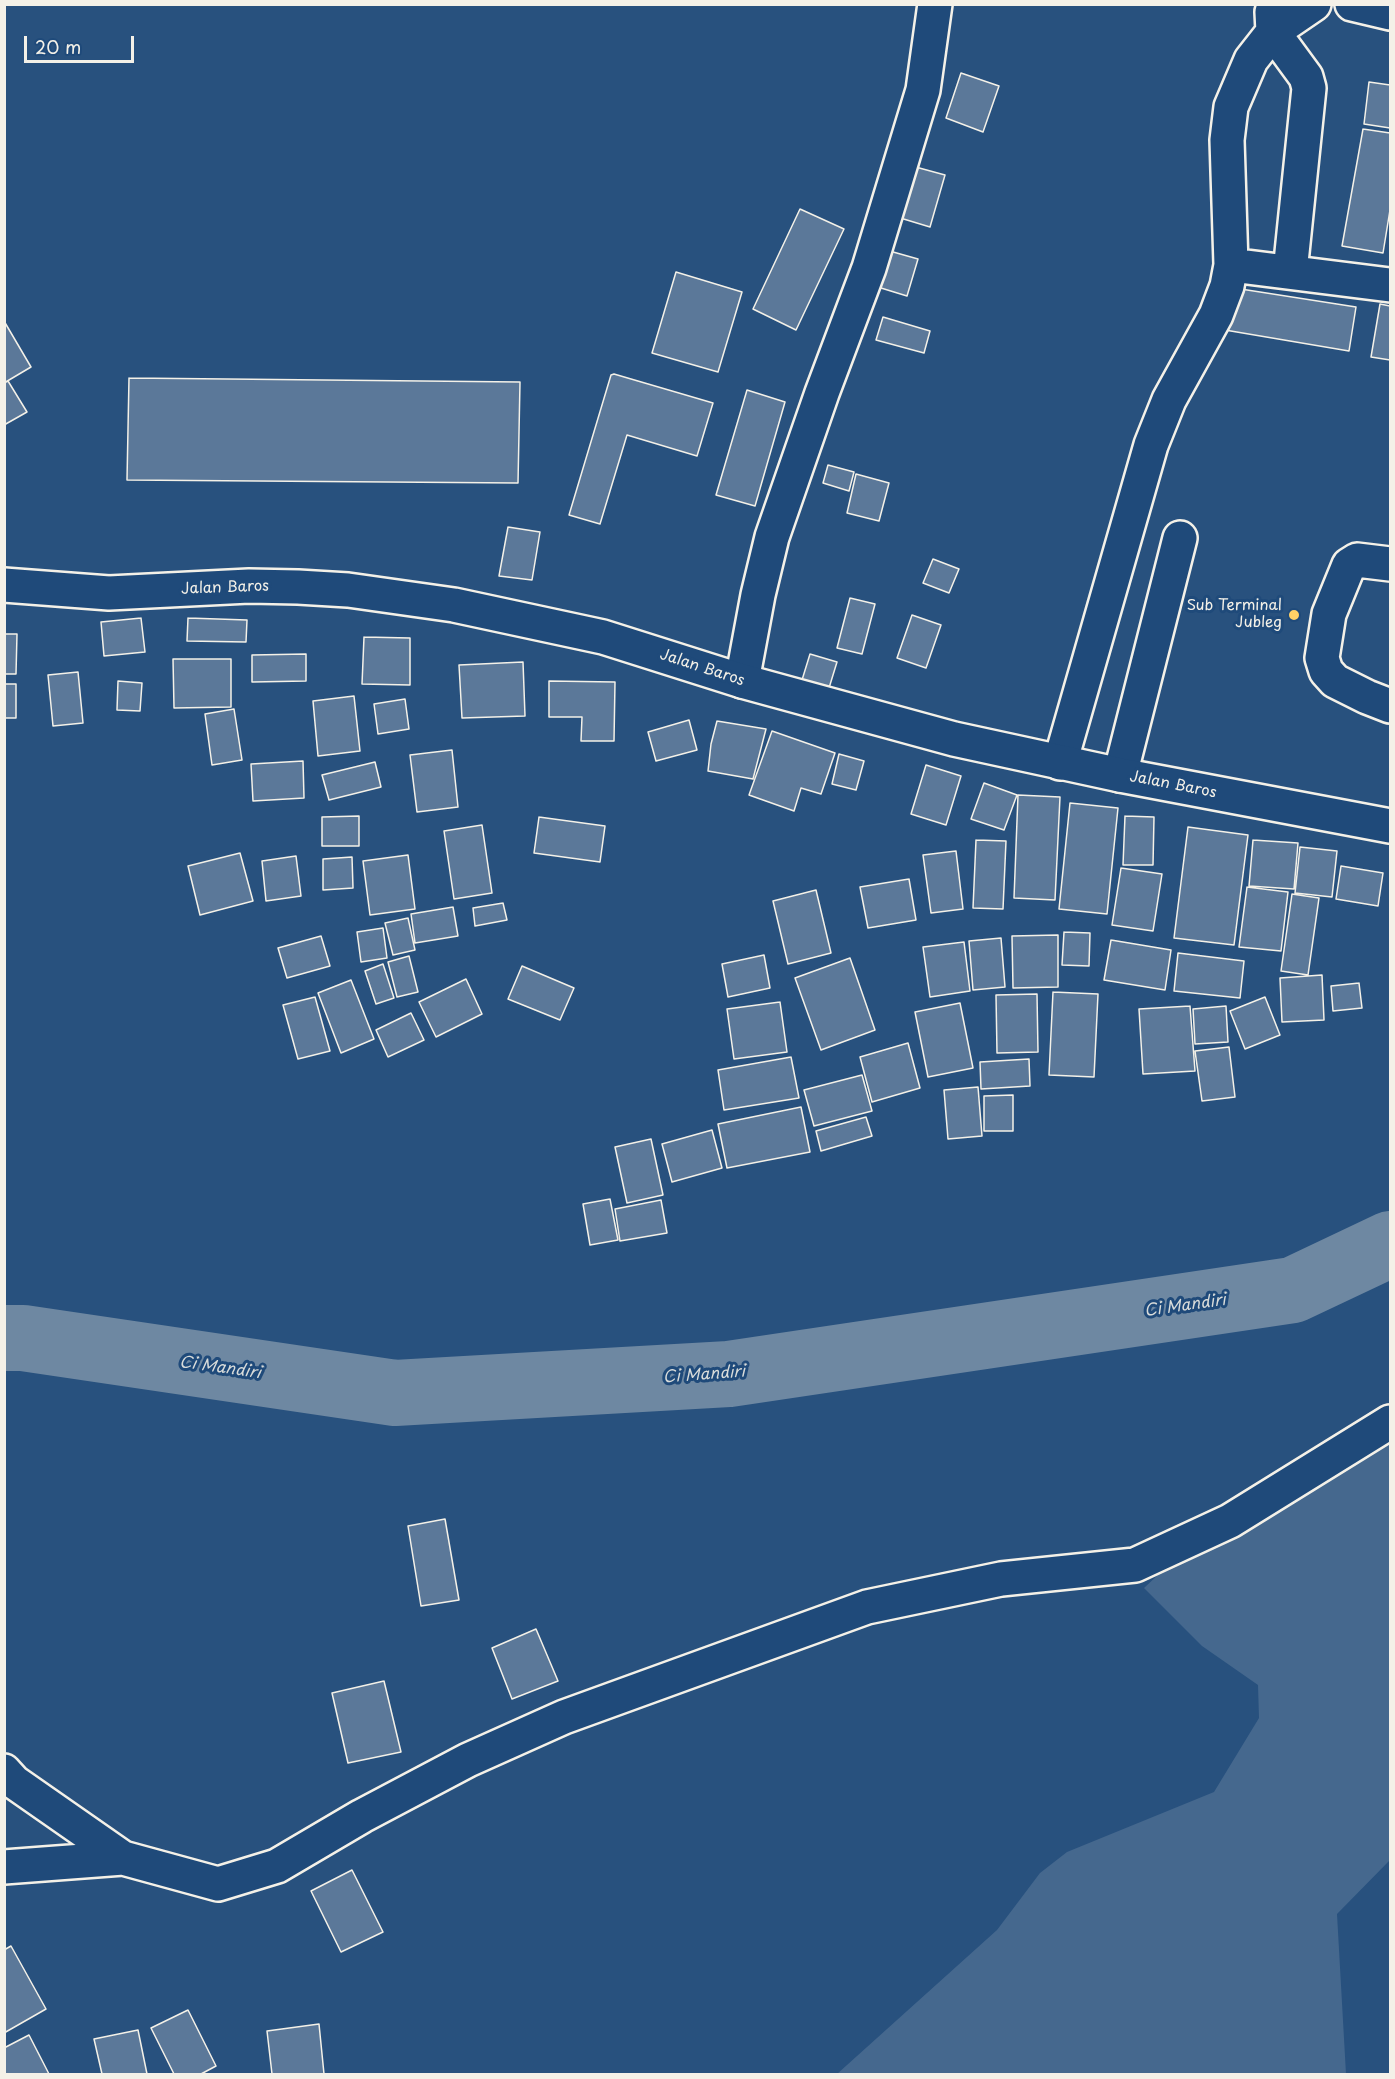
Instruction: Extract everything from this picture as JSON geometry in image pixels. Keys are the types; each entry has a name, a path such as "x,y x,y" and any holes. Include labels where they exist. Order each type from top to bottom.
{"street":[{"path":"742,681 758,595 772,537 822,393 869,268 923,90 935,4"},
{"path":"1060,763 1151,445 1169,400 1216,315 1227,286 1231,265 1227,140 1231,107 1272,18 1314,4"},
{"path":"1352,4 1390,13"},
{"path":"1272,18 1306,77 1309,88 1290,272"},
{"path":"1231,265 1390,285"},
{"path":"1120,776 1180,538"},
{"path":"1390,564 1358,560 1349,565 1329,614 1322,658 1326,671 1335,681 1390,706"},
{"name":"Jalan Baros","path":"4,585 109,593 249,586 348,590 454,605 632,645 742,681 954,739 1120,776 1390,826"},
{"path":"4,1772 14,1782 123,1858 218,1884 277,1866 372,1811 468,1760 564,1717 867,1607 1001,1579 1135,1564 1230,1521 1390,1422"},
{"path":"4,1867 123,1858"}],"shaded area":[{"path":"1390,1436 1390,1860 1337,1914 1346,2074 837,2074 997,1930 1040,1873 1067,1852 1214,1792 1259,1718 1258,1685 1202,1646 1144,1588 1190,1545"}],"building":[{"path":"961,73 999,86 983,132 946,118"},
{"path":"1369,82 1390,85 1390,128 1364,124"},
{"path":"1363,129 1390,133 1390,210 1383,253 1342,246"},
{"path":"912,166 945,175 930,227 897,217"},
{"path":"800,209 844,229 796,330 753,309"},
{"path":"879,248 918,259 907,296 868,284"},
{"path":"676,272 742,292 718,372 652,353"},
{"path":"1228,287 1356,307 1349,351 1219,329"},
{"path":"1380,304 1390,306 1390,360 1371,357"},
{"path":"883,317 930,331 924,353 876,340"},
{"path":"4,321 31,367 4,383"},
{"path":"611,375 713,403 697,456 627,435 600,524 569,515"},
{"path":"129,378 520,382 518,483 127,480"},
{"path":"8,381 27,412 4,425 4,383"},
{"path":"747,390 785,402 755,506 716,495"},
{"path":"828,465 854,472 849,491 823,483"},
{"path":"856,474 889,483 879,521 847,513"},
{"path":"508,527 540,532 532,580 499,576"},
{"path":"933,559 959,569 949,593 923,583"},
{"path":"850,598 875,604 862,654 837,648"},
{"path":"912,615 941,625 926,668 897,658"},
{"path":"141,618 145,652 104,656 101,622"},
{"path":"188,618 247,620 246,642 187,641"},
{"path":"4,634 17,634 16,674 4,674"},
{"path":"364,637 410,638 410,685 362,684"},
{"path":"306,654 306,681 252,682 252,655"},
{"path":"810,654 837,662 829,688 802,680"},
{"path":"173,659 231,659 231,707 174,708"},
{"path":"523,662 525,716 462,718 459,665"},
{"path":"78,672 83,723 53,726 48,675"},
{"path":"118,681 142,683 140,711 117,710"},
{"path":"549,681 615,682 614,741 581,741 582,717 549,717"},
{"path":"4,684 16,684 16,718 4,718"},
{"path":"354,696 360,751 318,756 313,701"},
{"path":"405,699 409,729 378,734 374,704"},
{"path":"234,709 242,760 212,765 205,714"},
{"path":"689,720 697,750 656,761 648,732"},
{"path":"717,721 766,729 753,779 708,771 711,744"},
{"path":"772,731 835,753 821,794 801,788 794,811 749,795"},
{"path":"452,750 458,807 417,812 410,755"},
{"path":"839,754 864,761 856,790 832,784"},
{"path":"303,761 304,798 253,801 251,764"},
{"path":"375,762 381,787 329,800 322,775"},
{"path":"926,765 961,776 946,825 911,814"},
{"path":"984,783 1017,795 1004,830 971,819"},
{"path":"1018,795 1060,797 1055,900 1014,898"},
{"path":"1070,803 1118,808 1107,914 1059,909"},
{"path":"359,816 359,846 322,846 322,817"},
{"path":"1125,816 1154,817 1153,865 1123,865"},
{"path":"539,817 605,826 600,862 534,853"},
{"path":"482,825 492,893 454,899 444,831"},
{"path":"1188,827 1248,835 1234,945 1174,938"},
{"path":"976,840 1006,841 1003,909 973,908"},
{"path":"1253,840 1298,843 1294,889 1249,886"},
{"path":"1300,847 1337,851 1332,897 1295,893"},
{"path":"956,851 963,909 931,913 923,855"},
{"path":"240,853 253,901 200,915 188,866"},
{"path":"408,855 415,909 370,915 363,861"},
{"path":"296,856 301,896 266,901 262,861"},
{"path":"352,857 353,888 323,890 323,859"},
{"path":"1341,866 1383,873 1378,906 1336,899"},
{"path":"1121,868 1162,874 1153,931 1112,925"},
{"path":"909,879 916,920 868,928 860,887"},
{"path":"1247,887 1288,892 1281,951 1239,947"},
{"path":"816,890 831,953 788,964 773,901"},
{"path":"1292,894 1319,898 1308,975 1281,971"},
{"path":"503,903 507,920 475,926 473,908"},
{"path":"453,907 458,936 415,943 411,914"},
{"path":"408,918 415,950 393,955 385,923"},
{"path":"383,928 387,958 361,962 357,932"},
{"path":"1064,932 1090,933 1089,966 1062,965"},
{"path":"1058,935 1058,987 1013,988 1012,936"},
{"path":"321,936 330,966 287,978 278,948"},
{"path":"1001,938 1005,987 973,990 969,941"},
{"path":"1111,940 1171,950 1165,990 1104,980"},
{"path":"964,942 970,991 930,997 923,947"},
{"path":"1178,953 1244,961 1240,998 1174,991"},
{"path":"764,955 770,988 728,997 722,964"},
{"path":"409,956 418,992 397,997 388,962"},
{"path":"850,958 875,1030 821,1050 795,978"},
{"path":"383,964 394,998 376,1004 365,971"},
{"path":"522,966 574,988 560,1020 508,999"},
{"path":"1322,975 1324,1020 1282,1022 1280,978"},
{"path":"466,979 482,1014 436,1037 419,1002"},
{"path":"351,980 374,1039 341,1053 318,993"},
{"path":"1359,983 1362,1008 1333,1011 1331,986"},
{"path":"1053,992 1098,994 1094,1077 1049,1075"},
{"path":"1037,994 1038,1052 997,1053 996,995"},
{"path":"315,997 330,1051 298,1059 283,1005"},
{"path":"1265,997 1280,1035 1245,1049 1230,1011"},
{"path":"780,1002 787,1052 734,1059 727,1009"},
{"path":"960,1003 973,1068 928,1077 915,1012"},
{"path":"1190,1006 1195,1071 1143,1074 1139,1009"},
{"path":"1226,1006 1228,1042 1195,1044 1193,1009"},
{"path":"411,1013 424,1040 388,1057 376,1030"},
{"path":"908,1043 920,1088 872,1102 860,1057"},
{"path":"1229,1047 1235,1097 1202,1101 1195,1051"},
{"path":"791,1057 799,1098 724,1110 718,1070"},
{"path":"1029,1059 1030,1086 981,1089 980,1062"},
{"path":"862,1075 872,1111 814,1126 804,1090"},
{"path":"978,1087 982,1136 948,1139 944,1090"},
{"path":"1013,1095 1013,1131 984,1131 984,1096"},
{"path":"801,1107 810,1152 727,1168 718,1124"},
{"path":"866,1117 872,1136 821,1151 816,1131"},
{"path":"712,1130 722,1168 672,1182 662,1144"},
{"path":"651,1139 663,1195 627,1203 615,1147"},
{"path":"610,1199 618,1240 590,1245 583,1204"},
{"path":"661,1200 667,1233 620,1241 615,1209"},
{"path":"445,1519 459,1600 421,1606 408,1526"},
{"path":"536,1629 558,1681 512,1699 492,1648"},
{"path":"384,1681 401,1752 348,1763 332,1693"},
{"path":"352,1870 383,1932 341,1952 311,1891"},
{"path":"11,1946 46,2009 4,2033 4,1950"},
{"path":"188,2010 216,2066 201,2074 174,2074 151,2028"},
{"path":"319,2024 324,2074 272,2074 267,2031"},
{"path":"138,2030 147,2074 102,2074 94,2039"},
{"path":"29,2035 49,2074 4,2074 4,2048"}],"waterway":[{"name":"Ci Mandiri","path":"4,1338 23,1338 395,1393 729,1374 1293,1290 1390,1244"}],"place":[{"name":"Sub Terminal Jubleg","path":"1294,615"}]}
